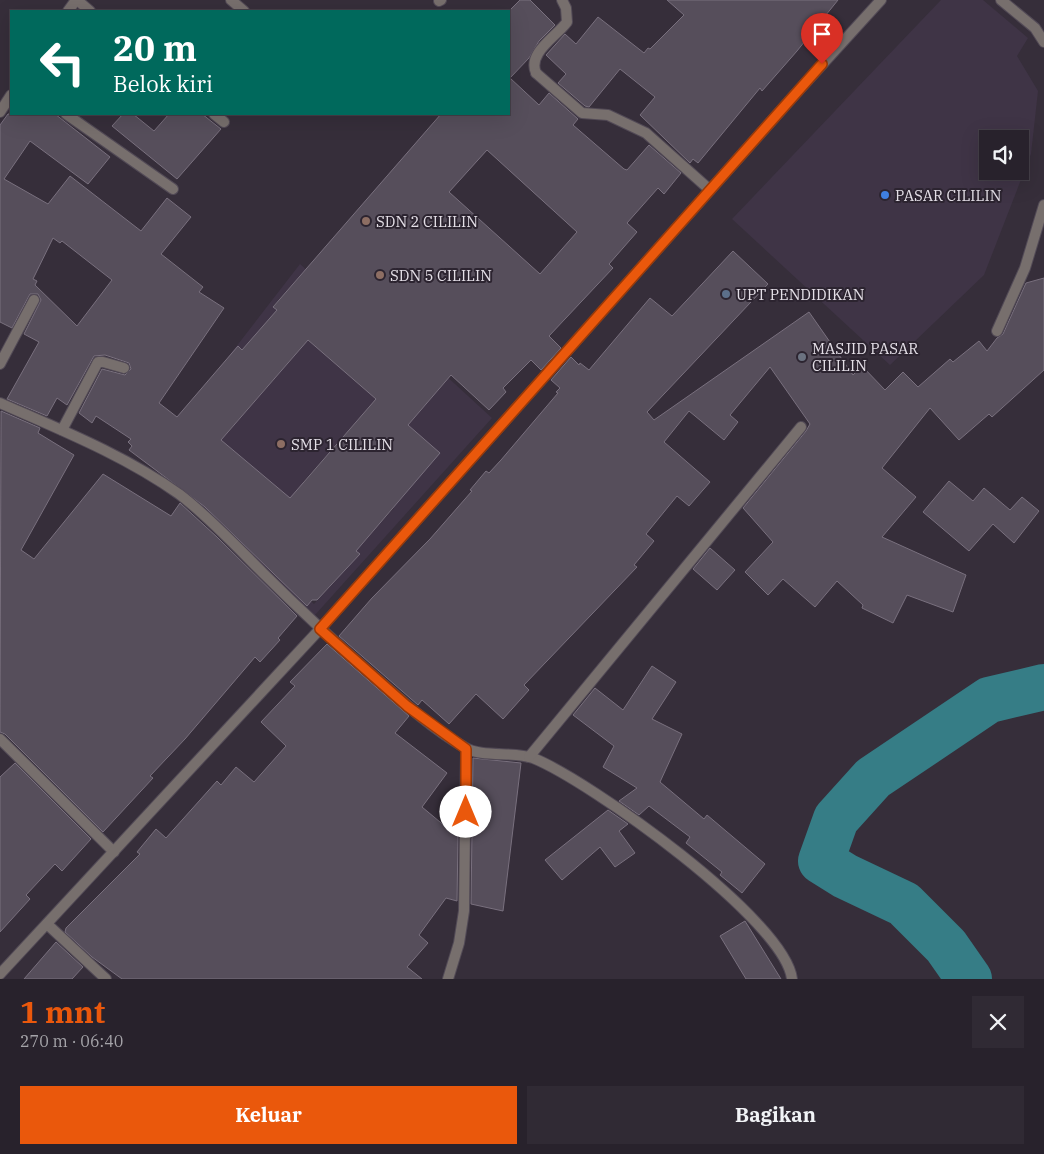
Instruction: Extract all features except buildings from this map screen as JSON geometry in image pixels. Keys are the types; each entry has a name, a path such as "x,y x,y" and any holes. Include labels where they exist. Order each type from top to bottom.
{"street":[{"path":"76,0 89,10"},
{"path":"231,0 243,10"},
{"path":"562,0 566,8 567,22 536,55 533,66 536,73 582,113 608,115 646,133 710,190"},
{"path":"0,974 320,629 710,190 882,0"},
{"path":"1001,0 1034,28 1044,42"},
{"path":"0,112 10,97"},
{"path":"67,115 173,190"},
{"path":"215,115 224,122"},
{"path":"997,331 1025,268 1044,206"},
{"path":"0,364 34,300"},
{"path":"62,430 98,362 124,368"},
{"path":"0,403 114,454 180,495 246,555 320,629 407,706 466,749 529,757 558,770 647,827 710,880 768,936 790,967 792,979"},
{"path":"529,757 801,427"},
{"path":"0,739 114,852"},
{"path":"448,979 459,943 464,911 466,749"},
{"path":"47,924 106,979"}],"shaded area":[{"name":"PASAR CILILIN","path":"941,0 983,0 1028,38 1017,56 1038,91 1031,154 1029,159 1029,130 979,130 979,180 1021,180 984,275 890,365 732,219"},
{"name":"SMP 1 CILILIN","path":"300,264 341,300 419,351 492,418 315,615 154,463 198,396","holes":["304,271 337,299 417,356 446,381 335,510 303,482 376,399 308,340 230,430 197,402 277,310 273,306","371,487 394,508 365,540","334,530 359,554 318,547","310,550 339,577 314,604 285,576"]}],"waterway":[{"path":"969,979 946,946 904,904 845,876 821,861 836,819 873,778 989,700 1044,687"}],"place":[{"name":"PASAR CILILIN","path":"885,195"},
{"name":"SDN 2 CILILIN","path":"366,221"},
{"name":"SDN 5 CILILIN","path":"380,275"},
{"name":"UPT PENDIDIKAN","path":"726,294"},
{"name":"MASJID PASAR CILILIN","path":"802,357"},
{"name":"SMP 1 CILILIN","path":"281,444"}],"route":[{"path":"466,812 466,749 407,706 320,629 822,64"}]}
